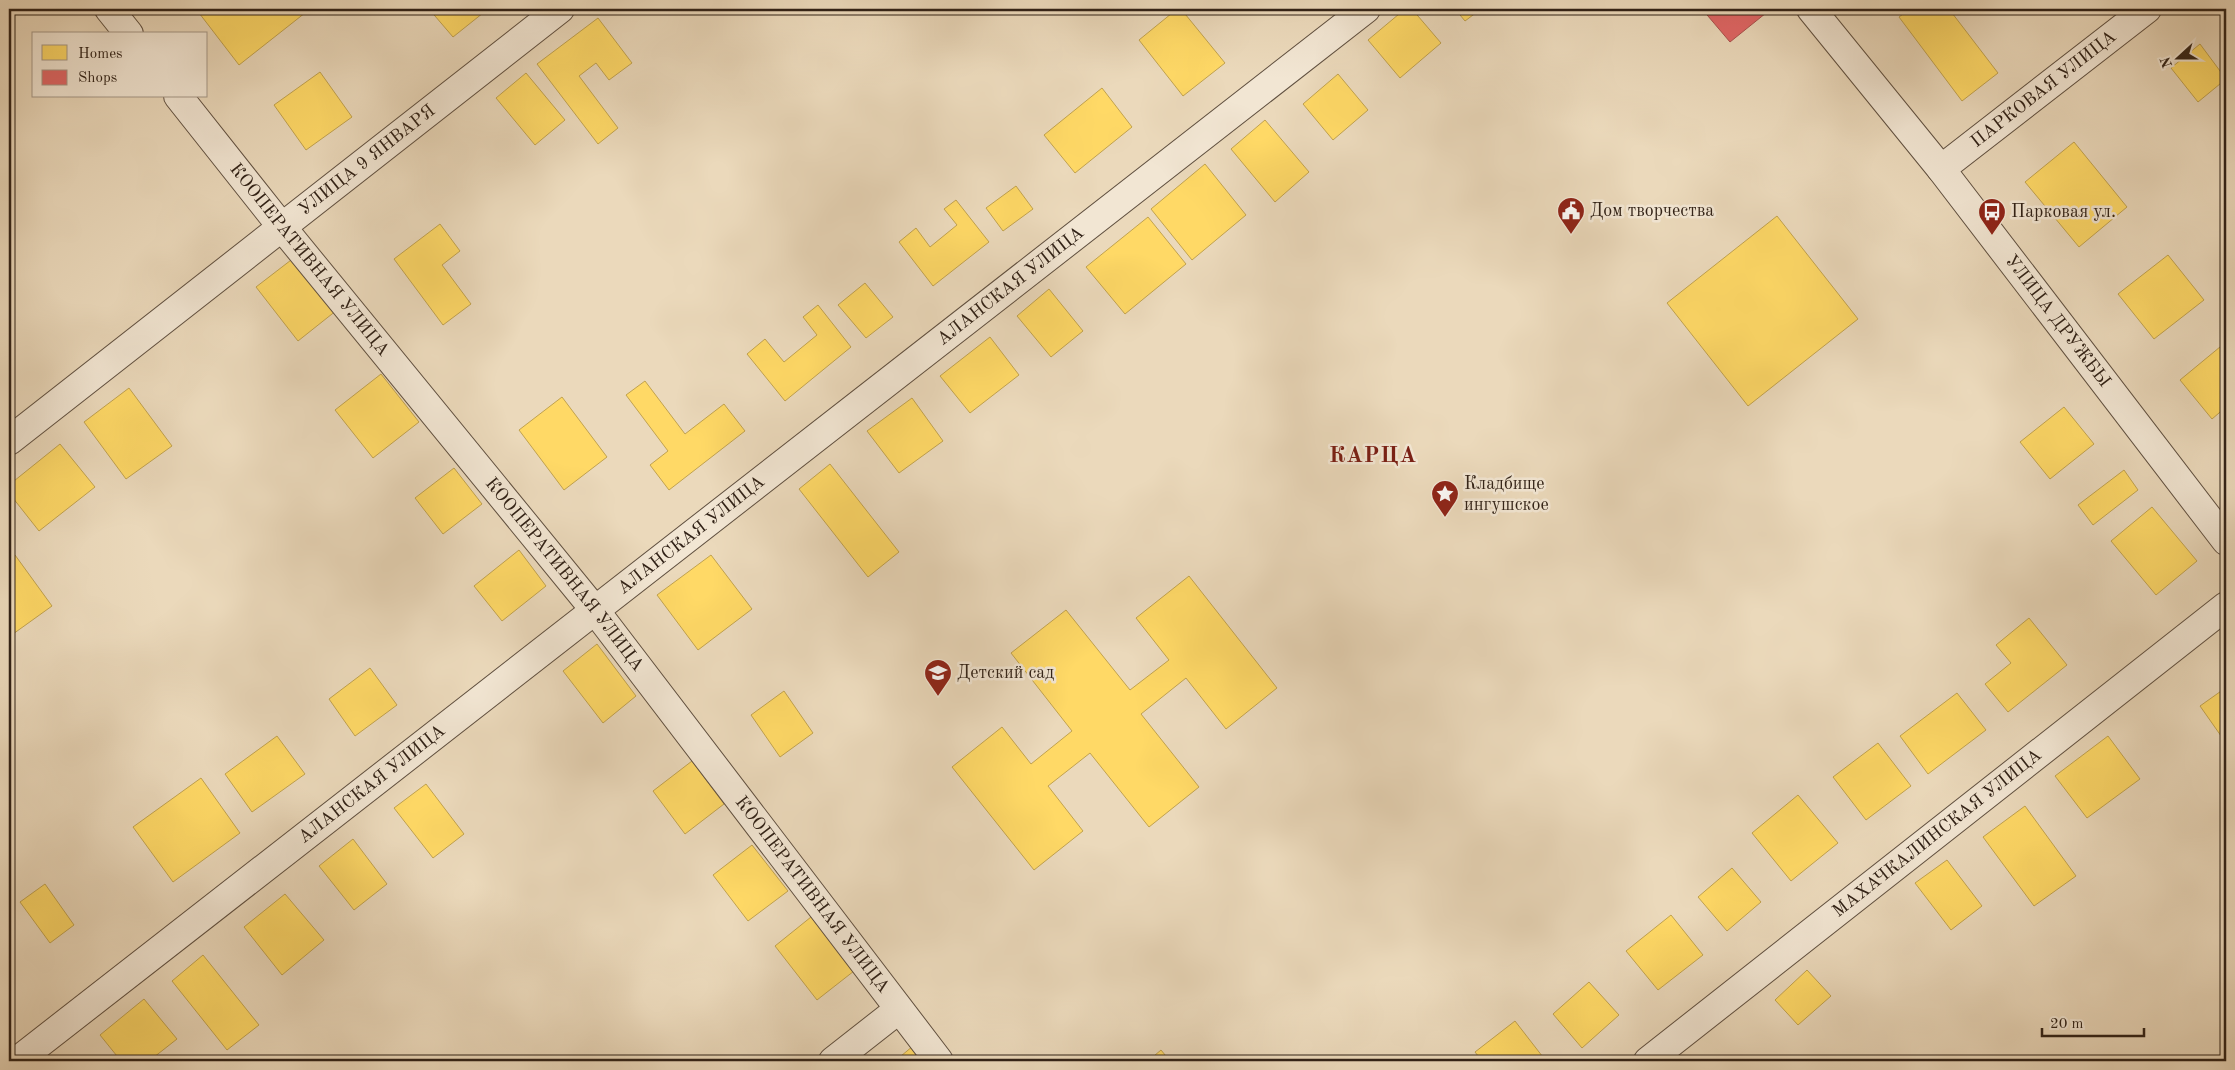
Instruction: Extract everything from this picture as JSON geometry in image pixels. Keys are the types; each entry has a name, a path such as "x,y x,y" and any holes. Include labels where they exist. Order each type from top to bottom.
{"street":[{"path":"109,9 127,32"},
{"name":"УЛИЦА 9 ЯНВАРЯ","path":"9,442 280,226 560,9"},
{"name":"АЛАНСКАЯ УЛИЦА","path":"17,1061 594,609 1366,9"},
{"name":"УЛИЦА ДРУЖБЫ","path":"1811,9 1940,170 2226,542"},
{"name":"ПАРКОВАЯ УЛИЦА","path":"1940,170 2147,9"},
{"name":"КООПЕРАТИВНАЯ УЛИЦА","path":"180,98 280,226 594,609 898,1010 939,1061"},
{"name":"МАХАЧКАЛИНСКАЯ УЛИЦА","path":"1648,1061 2226,606"},
{"path":"832,1061 898,1010"}],"building: Homes":[{"path":"196,9 310,9 239,65"},
{"path":"429,9 488,9 453,37"},
{"path":"1177,9 1181,9 1225,63 1183,96 1139,40"},
{"path":"1405,9 1412,9 1441,43 1400,78 1368,40"},
{"path":"1455,9 1481,9 1465,21"},
{"path":"1910,9 1949,9 1998,73 1962,101 1899,17"},
{"path":"598,18 632,63 609,80 596,63 579,76 618,128 598,144 537,64"},
{"path":"2200,44 2226,79 2198,102 2171,68"},
{"path":"320,72 352,117 306,150 274,105"},
{"path":"526,73 565,120 535,145 496,98"},
{"path":"1338,74 1368,110 1333,140 1303,104"},
{"path":"1102,88 1132,127 1075,173 1044,135"},
{"path":"1265,120 1309,172 1275,202 1231,149"},
{"path":"2074,142 2127,207 2079,247 2025,182"},
{"path":"1205,164 1246,215 1192,260 1151,209"},
{"path":"1016,186 1033,209 1003,231 986,208"},
{"path":"956,200 989,242 933,286 899,242 916,228 930,247 957,225 944,209"},
{"path":"1777,216 1858,319 1748,406 1667,303"},
{"path":"1148,217 1186,264 1125,314 1086,267"},
{"path":"440,224 460,251 442,265 471,304 443,325 394,259"},
{"path":"2168,255 2204,300 2154,339 2118,294"},
{"path":"295,257 337,310 298,341 256,287"},
{"path":"865,283 893,317 866,338 838,305"},
{"path":"1049,289 1083,331 1051,357 1017,316"},
{"path":"818,305 851,347 785,401 747,354 765,339 784,362 817,335 803,317"},
{"path":"990,337 1019,375 970,413 940,376"},
{"path":"2226,342 2226,407 2212,419 2180,380"},
{"path":"381,374 419,422 373,458 335,410"},
{"path":"645,381 685,434 724,404 745,431 669,490 650,465 668,451 626,395"},
{"path":"129,388 172,446 126,479 84,422"},
{"path":"562,397 607,457 564,490 519,430"},
{"path":"912,398 943,441 899,473 867,431"},
{"path":"2064,407 2094,444 2050,479 2020,442"},
{"path":"60,444 95,487 39,531 9,493 9,485"},
{"path":"830,464 899,552 868,577 799,489"},
{"path":"454,468 482,504 443,534 415,498"},
{"path":"2124,470 2138,490 2093,525 2078,505"},
{"path":"2152,507 2197,561 2156,595 2111,541"},
{"path":"519,550 546,586 502,621 474,586"},
{"path":"15,555 52,606 13,634 9,628 9,559"},
{"path":"711,555 752,609 698,650 657,595"},
{"path":"1189,576 1277,688 1226,729 1186,678 1141,714 1199,787 1149,827 1090,753 1048,786 1083,831 1034,870 952,767 1002,727 1031,764 1072,731 1011,653 1066,610 1130,690 1169,660 1136,618"},
{"path":"2029,618 2067,665 2008,712 1985,684 2011,663 1996,645"},
{"path":"2226,639 2226,651 2220,644"},
{"path":"597,644 636,696 603,723 563,671"},
{"path":"370,668 397,705 355,736 329,699"},
{"path":"2224,689 2226,693 2226,743 2200,706"},
{"path":"784,691 813,733 780,757 751,715"},
{"path":"1957,693 1986,730 1928,774 1900,736"},
{"path":"277,736 305,774 252,812 225,774"},
{"path":"2108,736 2140,779 2087,818 2055,776"},
{"path":"1878,743 1911,786 1866,820 1833,777"},
{"path":"692,761 724,804 685,834 653,791"},
{"path":"201,778 240,833 173,882 133,827"},
{"path":"426,784 464,834 433,858 394,808"},
{"path":"1798,795 1838,843 1791,881 1752,833"},
{"path":"2025,806 2076,876 2034,906 1983,837"},
{"path":"353,839 387,884 354,910 319,866"},
{"path":"752,845 788,891 748,921 713,875"},
{"path":"1947,860 1982,906 1951,930 1915,883"},
{"path":"1732,868 1761,902 1727,931 1698,897"},
{"path":"45,884 74,925 50,943 20,902"},
{"path":"285,894 324,940 282,975 244,927"},
{"path":"1671,915 1703,955 1658,990 1626,951"},
{"path":"811,917 854,971 817,1000 775,946"},
{"path":"203,955 259,1025 227,1050 172,981"},
{"path":"1807,970 1831,996 1798,1025 1775,1000"},
{"path":"1589,982 1619,1015 1582,1048 1553,1014"},
{"path":"144,999 177,1039 149,1061 121,1061 100,1035"},
{"path":"1515,1021 1546,1061 1482,1061 1475,1052"},
{"path":"913,1046 926,1061 895,1061"},
{"path":"1161,1050 1170,1061 1148,1061"}],"building: Shops":[{"path":"1702,9 1771,9 1730,42"}],"place":[{"name":"Дом творчества","path":"1571,235"},
{"name":"Парковая ул.","path":"1992,236"},
{"name":"Кладбище ингушское","path":"1445,518"},
{"name":"Детский сад","path":"938,697"}],"district":[{"name":"КАРЦА","path":"1373,456"}]}
